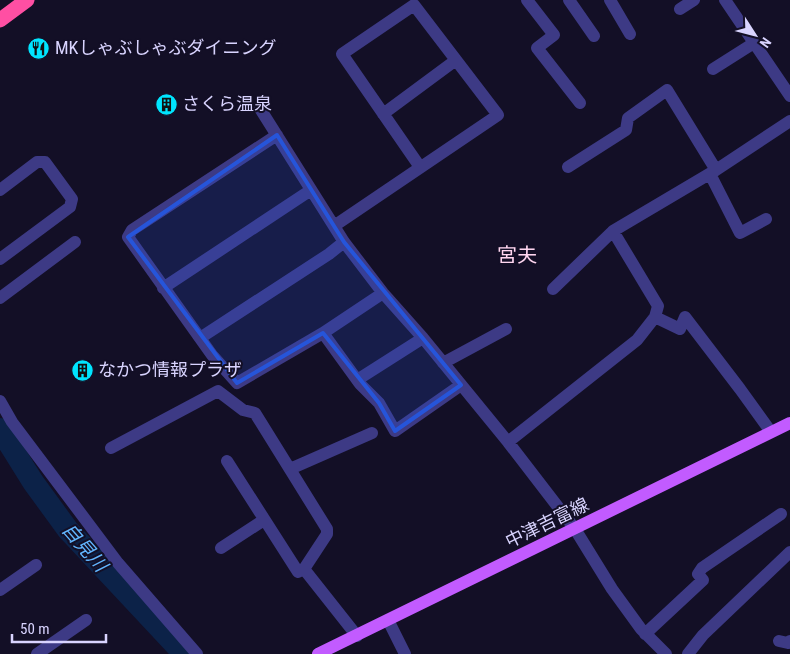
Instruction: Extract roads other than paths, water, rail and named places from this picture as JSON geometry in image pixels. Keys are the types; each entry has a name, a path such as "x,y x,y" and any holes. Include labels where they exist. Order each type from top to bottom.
{"highway":[{"path":"0,20 27,0"}],"main road":[{"name":"中津吉富線","path":"318,654 790,423"}],"street":[{"path":"527,0 554,34 537,48 580,103"},
{"path":"569,0 594,36"},
{"path":"610,0 630,34"},
{"path":"680,10 694,0"},
{"path":"725,0 790,96"},
{"path":"334,226 420,168 498,115 456,60 418,3 342,54 420,168"},
{"path":"713,69 754,43"},
{"path":"383,114 456,60"},
{"path":"568,167 626,130 628,118 667,90 713,172 740,233 766,219"},
{"path":"259,108 344,242 383,293 423,338 508,442 575,529 612,589 645,634 666,654"},
{"path":"553,289 613,230 713,172 790,121"},
{"path":"277,135 132,230 128,237 163,288 236,383 323,334 383,293"},
{"path":"0,190 37,162 45,162 72,198 70,207 0,259"},
{"path":"163,288 311,190"},
{"path":"508,442 637,340 655,318 658,306 613,230"},
{"path":"0,298 75,242"},
{"path":"200,338 329,254 344,242"},
{"path":"655,318 680,328 685,317 771,432"},
{"path":"443,363 506,328"},
{"path":"323,334 357,380 379,403 395,431 461,385"},
{"path":"357,380 423,338"},
{"path":"111,448 218,391 243,410 255,413 327,529 327,534 304,569 298,572 227,461"},
{"path":"0,401 12,422 118,563 197,654"},
{"path":"290,469 372,433"},
{"path":"645,634 703,580 698,574 702,568 781,514"},
{"path":"221,548 264,520"},
{"path":"688,654 703,635 790,552"},
{"path":"0,590 36,565"},
{"path":"304,569 357,636"},
{"path":"37,654 86,620"},
{"path":"388,620 405,654"}],"waterway":[{"name":"自見川","path":"0,429 33,482 68,530 184,654"}],"place":[{"name":"MKしゃぶしゃぶダイニング","path":"39,48"},
{"name":"さくら温泉","path":"166,104"},
{"name":"なかつ情報プラザ","path":"82,370"}],"district":[{"name":"宮夫","path":"517,255"}]}
